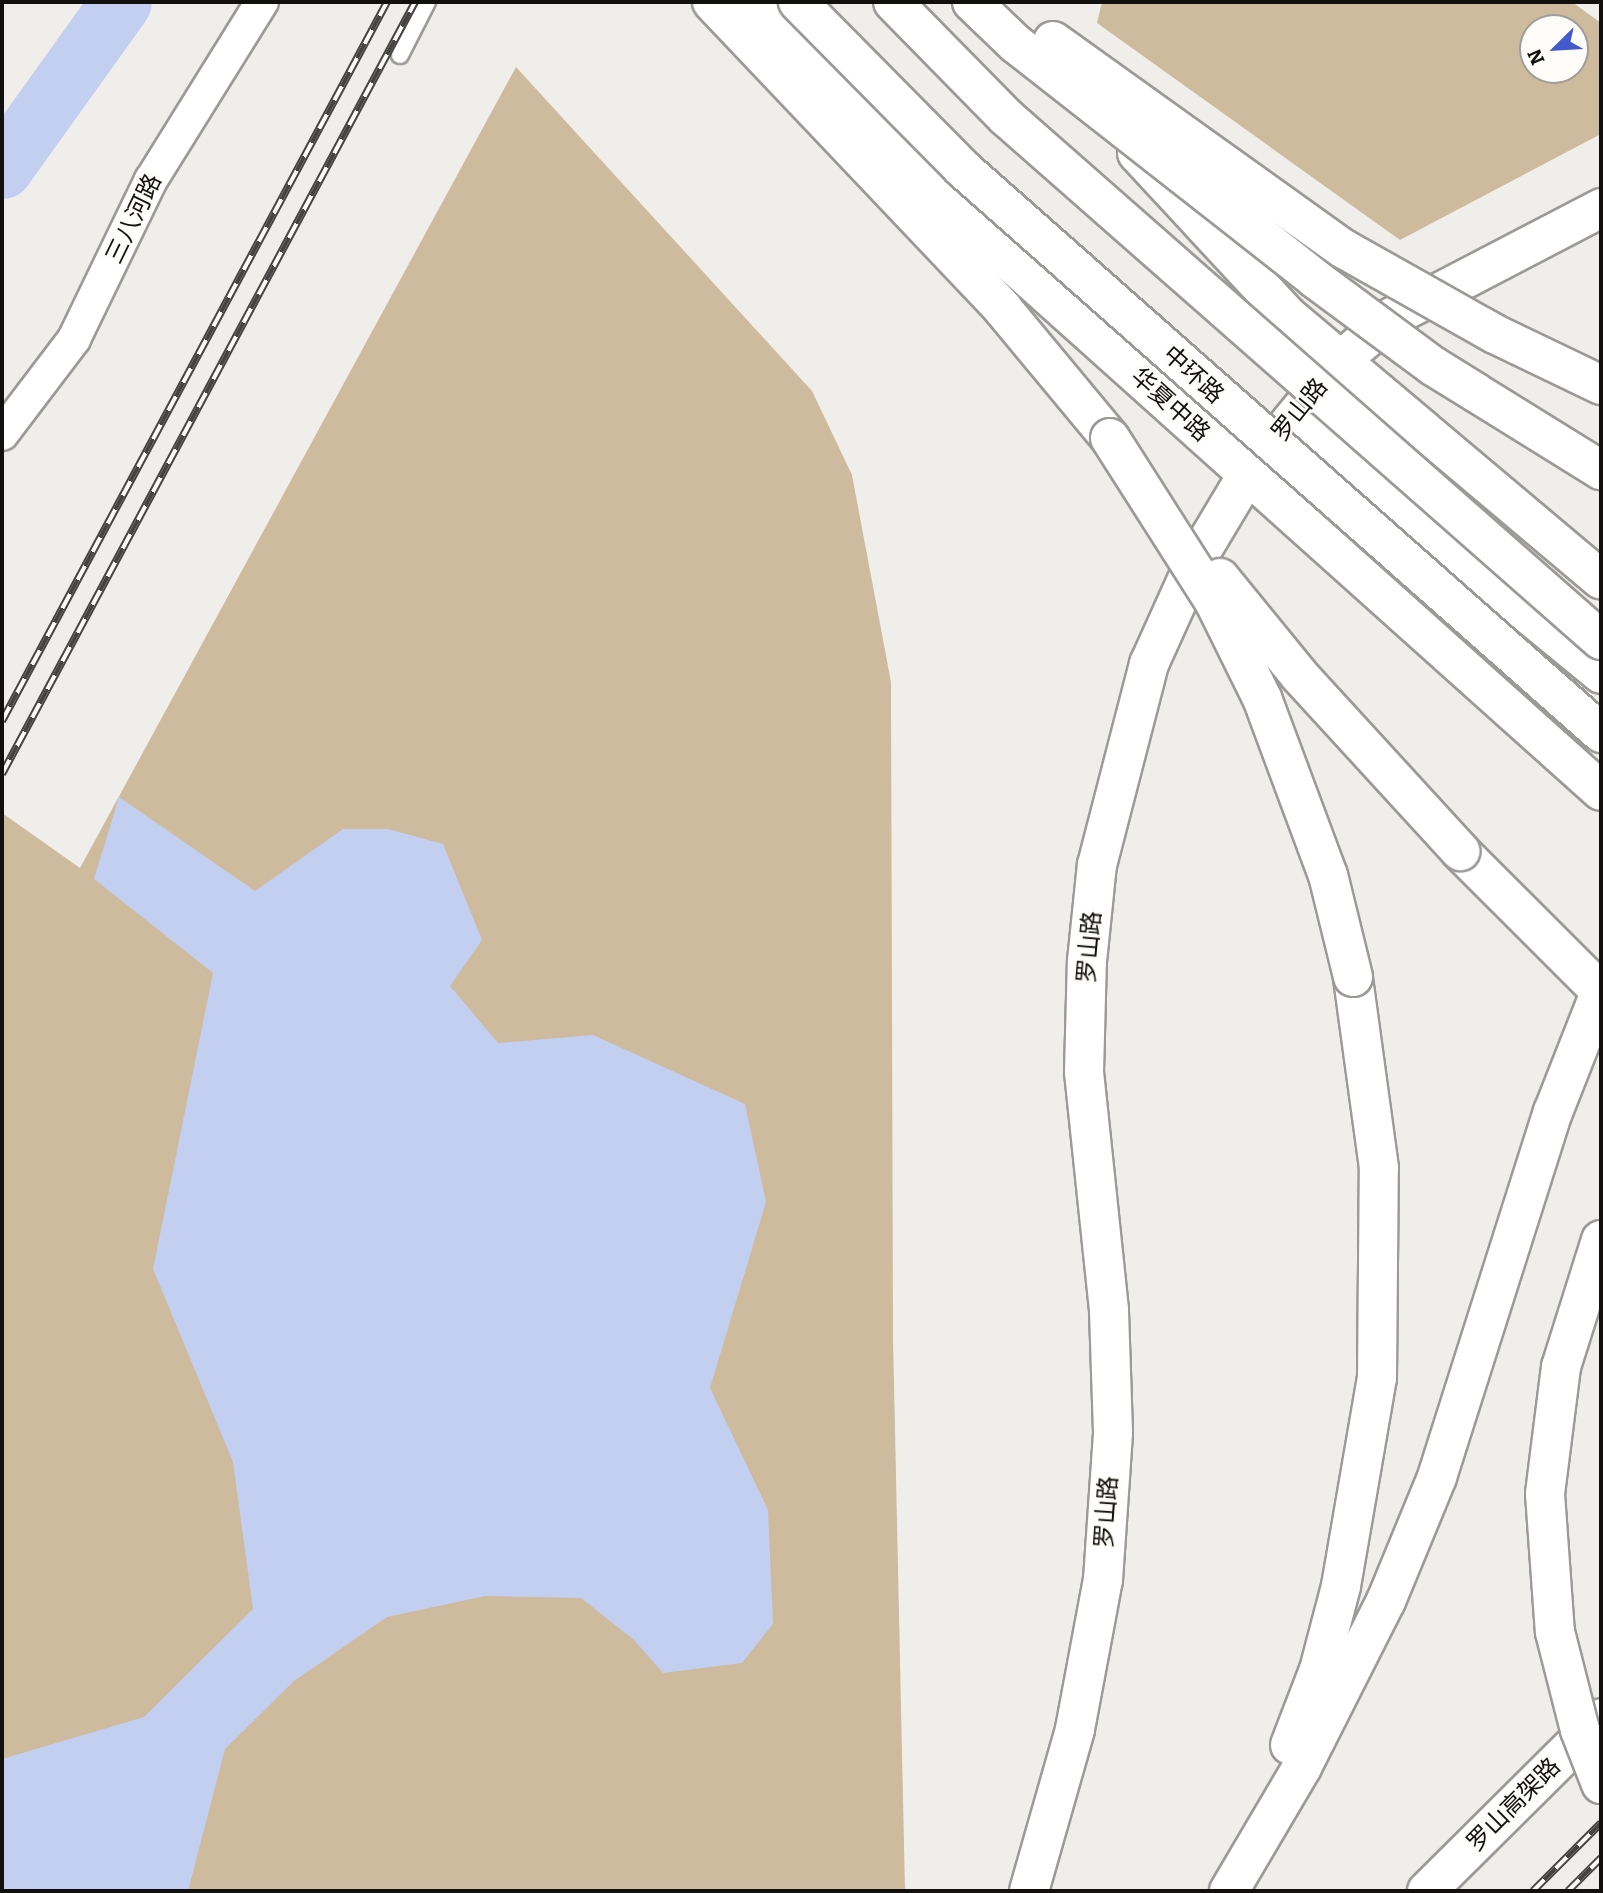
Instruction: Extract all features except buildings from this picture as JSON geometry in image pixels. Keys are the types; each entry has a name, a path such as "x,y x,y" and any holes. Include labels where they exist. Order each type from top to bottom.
{"main road":[{"path":"712,2 1002,308 1359,743 1601,991 1553,1112 1437,1477 1397,1576 1302,1767 1228,1891"},
{"name":"华夏中路","path":"754,2 956,214 1601,791"},
{"name":"中环路","path":"798,2 962,168 1601,733"},
{"path":"893,2 1006,117 1601,640"},
{"path":"972,2 1067,85 1325,286 1433,366 1601,470"},
{"path":"996,2 1288,316 1601,580"},
{"path":"1002,2 1129,98 1345,248 1495,334 1601,385"},
{"name":"罗山路","path":"1029,1891 1075,1729 1103,1580 1109,1486 1109,1310 1084,1072 1087,961 1097,865 1149,664 1195,562 1247,475 1341,360 1391,317 1601,208"},
{"path":"1292,420 1601,674"},
{"path":"1110,439 1215,603 1298,784 1353,977 1379,1168 1377,1378 1341,1586 1319,1670 1286,1757 1221,1891"},
{"path":"1601,1240 1561,1367 1545,1494 1555,1632 1580,1730 1601,1784"},
{"name":"罗山高架路","path":"1427,1891 1601,1718"}],"street":[{"name":"三八河路","path":"2,434 74,339 151,180 262,2"}],"lane":[{"path":"400,55 427,2"}],"shaded area":[{"path":"1102,2 1572,2 1589,14 1519,14 1519,84 1589,84 1589,14 1601,23 1601,134 1400,240 1097,23"},
{"path":"516,67 812,391 852,475 891,682 893,1338 905,1891 2,1891 2,813 80,868"}],"water":[{"path":"119,797 255,891 343,829 388,829 443,844 482,940 450,986 498,1043 593,1035 745,1104 766,1202 710,1388 768,1510 773,1624 742,1663 663,1673 634,1640 581,1598 485,1596 387,1617 294,1681 225,1749 188,1891 2,1891 2,1759 144,1717 253,1609 233,1462 153,1269 213,973 94,879"}],"waterway":[{"path":"2,168 121,2"}],"railway":[{"path":"2,721 387,2"},
{"path":"2,774 415,2"},
{"path":"1533,1891 1601,1823"},
{"path":"1568,1891 1601,1858"}]}
